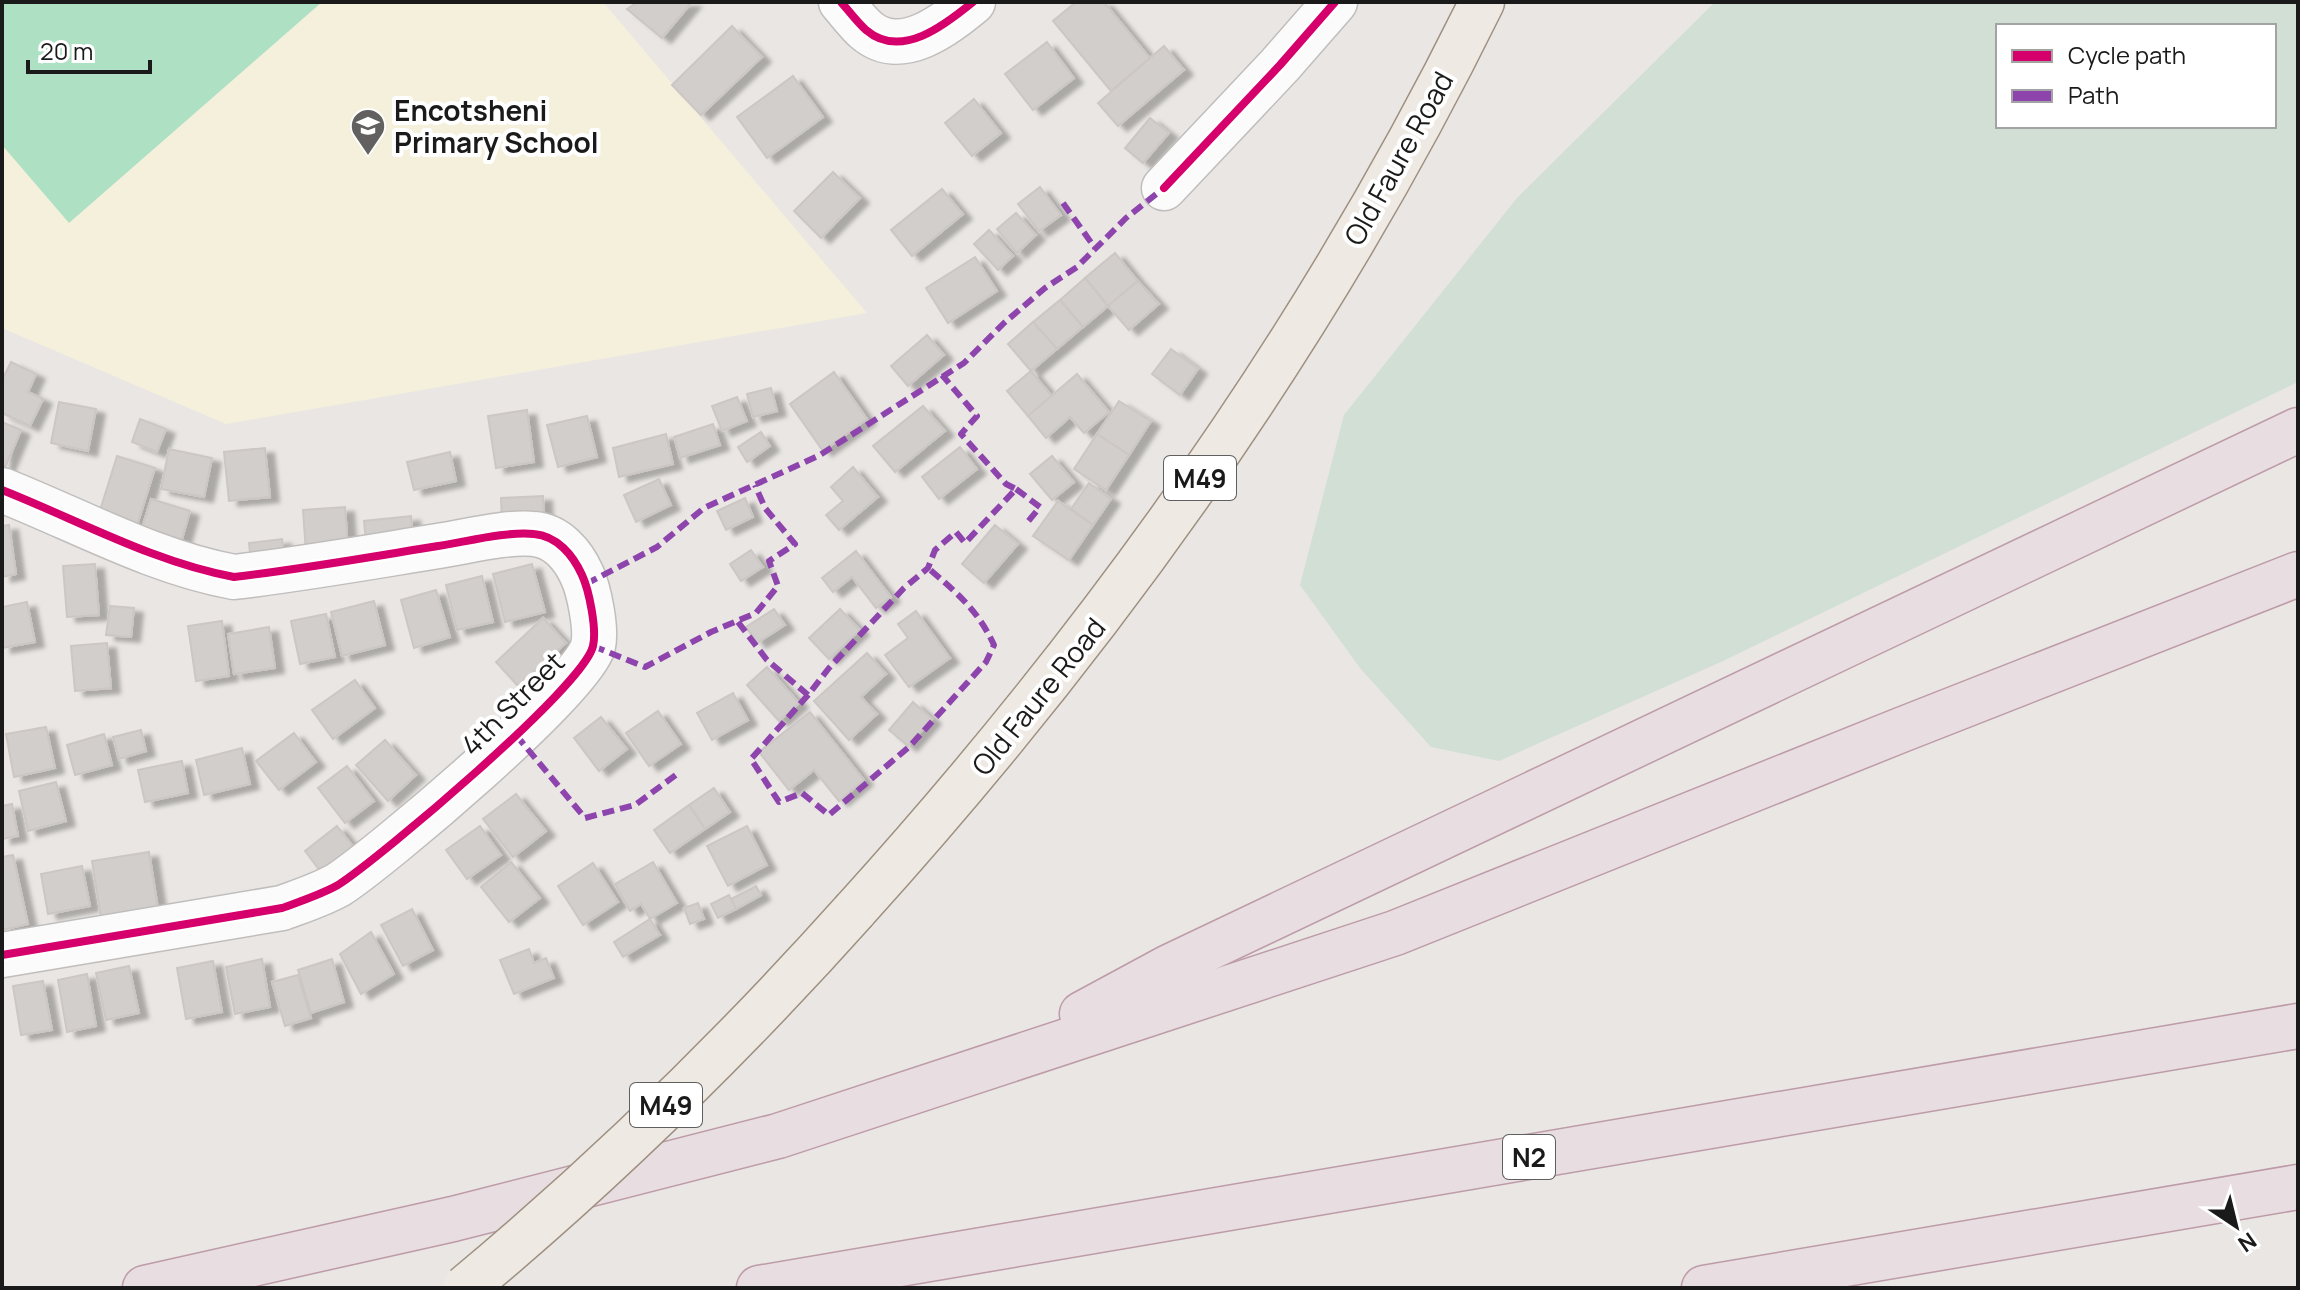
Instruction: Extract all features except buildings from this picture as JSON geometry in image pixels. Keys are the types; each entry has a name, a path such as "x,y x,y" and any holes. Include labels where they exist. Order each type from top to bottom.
{"highway":[{"path":"974,1071 1169,967 2298,430"},
{"path":"145,1288 453,1219 778,1136 1395,933 2298,574"},
{"name":"N2","path":"759,1288 2298,1026"},
{"path":"1704,1288 2298,1187"}],"main road":[{"name":"Old Faure Road","path":"465,1288 630,1139 783,988 974,776 1037,698 1108,608 1271,373 1417,127 1482,2"}],"street":[{"path":"841,2 868,32 894,43 923,38 973,2"},
{"path":"1164,188 1335,2"},
{"name":"4th Street","path":"2,490 197,570 234,577 535,533 560,543 576,562 586,584 592,615 593,646 586,661 565,687 516,735 371,860 337,885 282,908 2,955"}],"shaded area":[{"name":"Encotsheni Primary School","path":"2,2 603,2 867,313 226,424 2,328"},
{"path":"1715,2 2298,2 2298,382 1723,661 1499,761 1431,747 1360,668 1300,585 1344,415 1517,198"}],"green space":[{"path":"2,2 322,2 69,223 2,145"}],"marked path":[{"path":"586,584 657,547 704,508 820,455 964,363 1004,323 1045,288 1077,267 1126,218 1164,188"},
{"path":"1063,203 1095,248"},
{"path":"738,622 767,660 808,695 904,588 928,568 935,550 956,532 965,543 1016,489 1006,484 961,434 977,416 942,375"},
{"path":"593,646 645,667 711,632 756,613 778,586 769,561 795,544 765,508 755,485"},
{"path":"1016,489 1040,507 1026,524"},
{"path":"808,695 751,759 779,802 802,793 829,815 910,746 986,662 994,645 973,612 928,568"},
{"path":"516,735 585,818 635,805 680,772"}],"cycle path":[{"path":"841,2 866,30 894,42 922,36 936,29 973,2"},
{"path":"1164,188 1335,2"},
{"path":"2,490 145,551 234,577 499,535 523,533 550,538 569,554 585,582 594,639 581,667 519,732 435,808 338,885 282,908 2,955"}],"place":[{"name":"Encotsheni Primary School","path":"368,157"}]}
